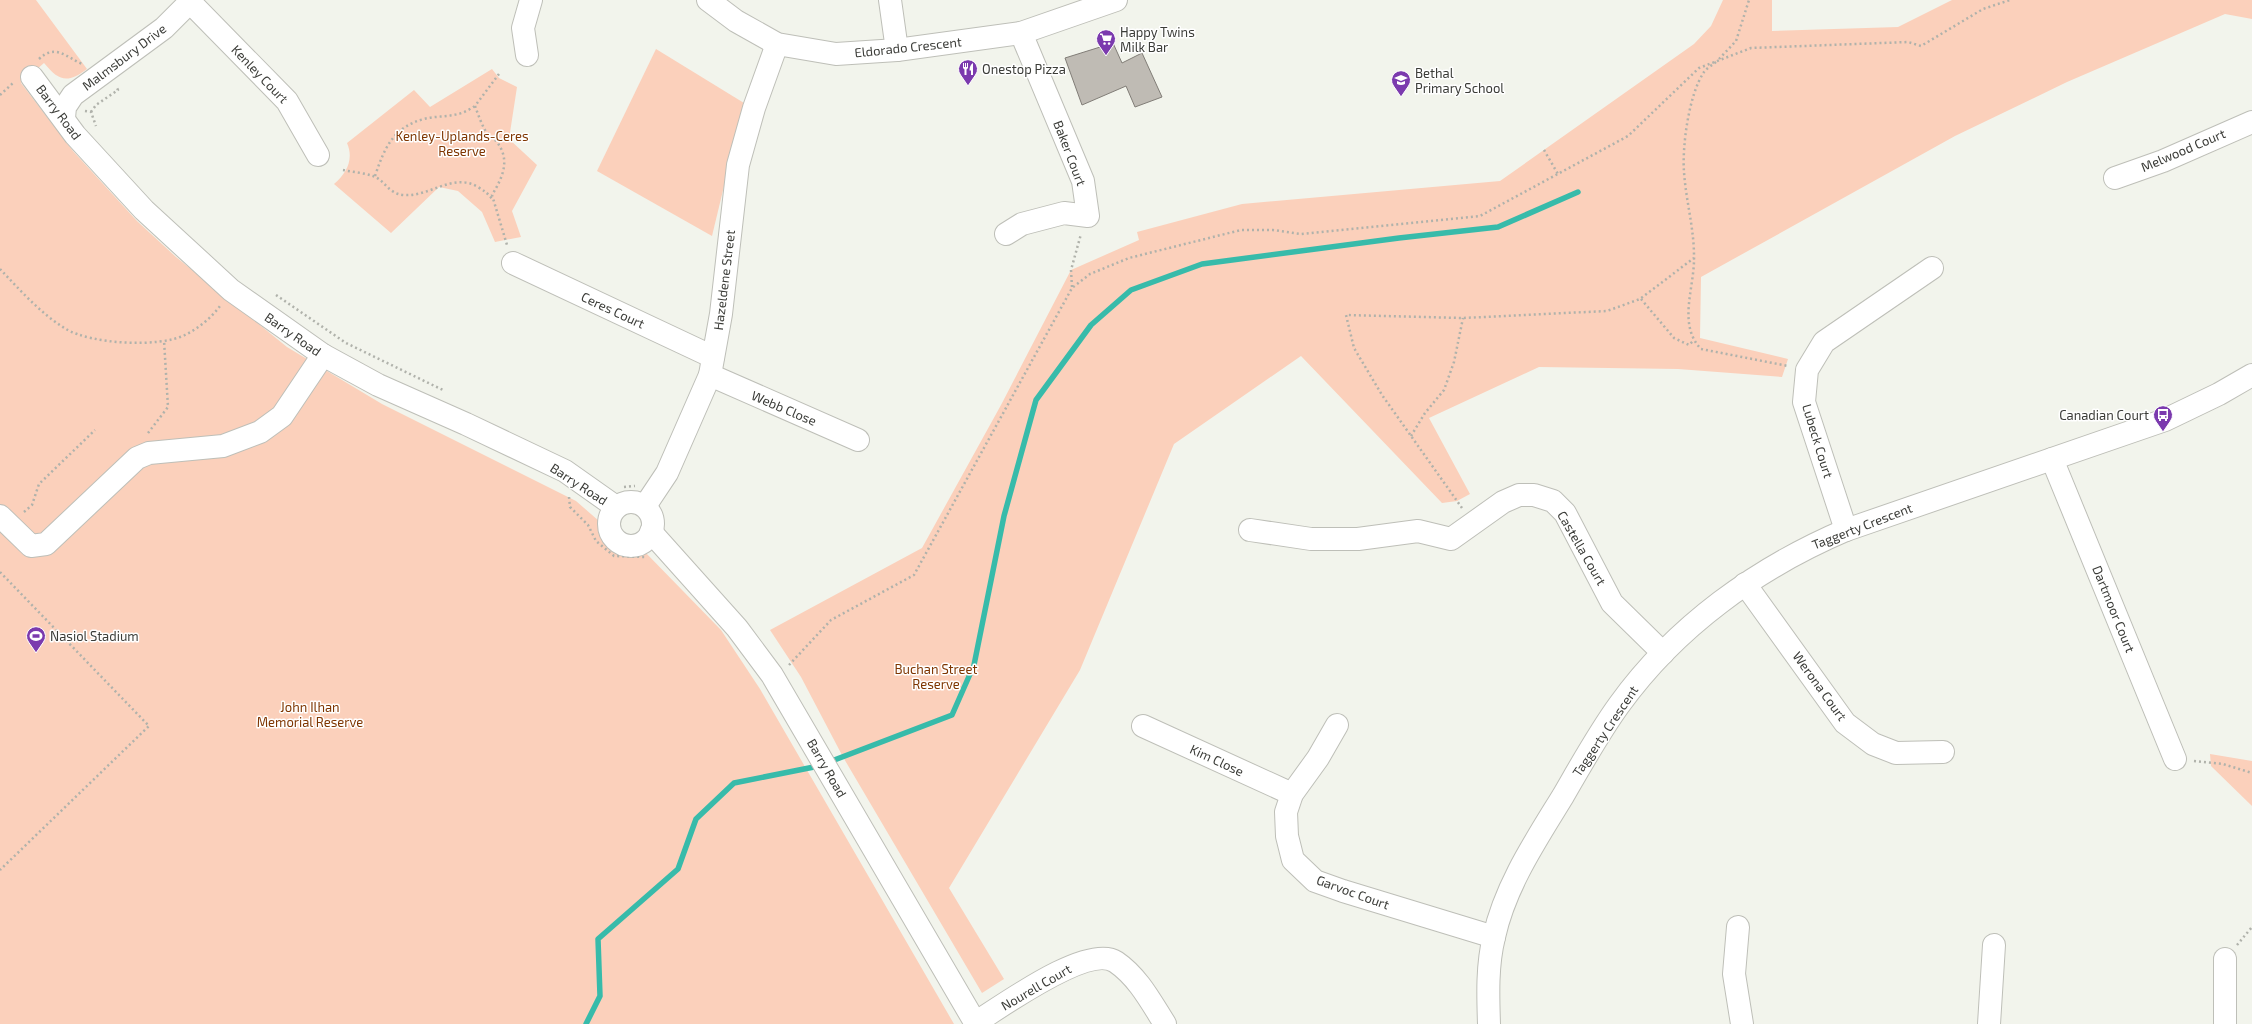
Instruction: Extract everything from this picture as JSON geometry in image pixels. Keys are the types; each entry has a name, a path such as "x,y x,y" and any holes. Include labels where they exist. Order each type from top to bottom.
{"street":[{"path":"527,55 523,28 531,0"},
{"name":"Eldorado Crescent","path":"708,0 736,21 777,44 836,54 897,50 1020,33 1116,0"},
{"path":"890,0 897,50"},
{"name":"Malmsbury Drive","path":"65,112 68,101 84,86 164,28 191,1"},
{"name":"Kenley Court","path":"191,1 287,101 318,155"},
{"name":"Baker Court","path":"1020,33 1083,181 1088,216"},
{"name":"Hazeldene Street","path":"645,506 666,473 711,366 721,314 738,165 754,108 777,44"},
{"name":"Barry Road","path":"32,77 65,112 75,135 144,210 231,290 323,355 378,385 466,424 565,471 616,507"},
{"name":"Melwood Court","path":"2115,178 2163,161 2252,122"},
{"path":"1006,234 1022,224 1064,213 1088,216"},
{"name":"Ceres Court","path":"512,263 711,366"},
{"name":"Lubeck Court","path":"1846,530 1804,402 1807,370 1824,342 1932,268"},
{"path":"5,521 31,546 46,544 137,458 149,453 223,446 260,432 282,416 323,355"},
{"name":"Webb Close","path":"711,366 858,440"},
{"name":"Taggerty Crescent","path":"1489,1024 1488,997 1494,937 1514,880 1536,839 1619,705 1663,653 1691,625 1745,584 1794,554 1846,530 2165,420 2219,394 2252,375"},
{"name":"Dartmoor Court","path":"2052,459 2175,759"},
{"name":"Castella Court","path":"1250,530 1311,539 1358,539 1418,531 1451,539 1472,522 1503,502 1519,495 1534,495 1553,501 1565,513 1612,603 1663,653"},
{"path":"627,502 639,503 645,506 652,518 651,532 642,543 628,545 616,540 609,527 612,513 616,507 627,502"},
{"name":"Barry Road","path":"651,532 737,628 772,675 975,1024"},
{"name":"Werona Court","path":"1745,584 1845,723 1873,744 1896,754 1942,752"},
{"name":"Garvoc Court","path":"1337,725 1318,758 1292,794 1286,812 1287,828 1293,860 1315,881 1343,892 1494,937"},
{"name":"Kim Close","path":"1143,726 1292,794"},
{"path":"1738,927 1734,974 1742,1024"},
{"path":"1989,1024 1994,945"},
{"name":"Nourell Court","path":"975,1024 1064,969 1098,958 1115,961 1134,977 1165,1024"},
{"path":"2225,959 2225,1024"}],"path":[{"path":"1749,0 1736,41 1705,71 1696,86 1686,134 1684,171 1693,223 1694,258 1689,328 1693,341 1701,349 1807,370"},
{"path":"772,675 792,663 831,620 914,575 1072,288 1090,274 1129,258 1241,230 1273,230 1301,234 1480,216 1628,136 1699,68 1719,59 1751,48 1908,42 1921,46 1982,9 2010,0"},
{"path":"375,176 384,148 394,137 405,128 424,119 459,114 475,106 499,74"},
{"path":"475,106 485,130 496,141 505,156 505,168 502,179 492,195 512,263"},
{"path":"65,112 91,112 98,129"},
{"path":"1544,150 1558,174"},
{"path":"343,170 375,176 389,190 404,195 419,193 460,182 475,185 488,193 493,201"},
{"path":"1072,288 1071,270 1078,242 1088,216"},
{"path":"1472,522 1382,395 1354,348 1346,315 1462,318 1607,311 1640,299 1694,258"},
{"path":"0,269 38,308 66,330 90,338 134,344 184,336 206,323 231,290"},
{"path":"274,294 346,343 446,392"},
{"path":"1640,299 1674,338 1689,345 1693,341"},
{"path":"1412,436 1425,413 1444,390 1454,362 1462,318"},
{"path":"5,521 32,505 39,484 95,430"},
{"path":"588,525 596,541 614,556 648,556"},
{"path":"0,572 149,726 0,870"},
{"path":"2175,759 2223,764 2252,773"}],"green space":[{"name":"John Ilhan Memorial Reserve","path":"0,0 36,0 87,69 74,77 64,78 54,74 44,63 21,83 73,151 137,221 176,257 287,347 382,404 576,501 599,521 609,543 621,551 645,552 721,630 760,689 954,1024 0,1024"},
{"name":"Buchan Street Reserve","path":"1723,0 1772,0 1772,31 1898,27 1952,0 2252,0 2252,19 2225,14 2067,82 1955,136 1701,277 1700,338 1788,359 1782,377 1678,369 1539,367 1429,418 1470,494 1457,501 1442,503 1301,356 1174,444 1080,670 949,888 1004,979 982,993 843,757 801,677 770,630 922,548 1001,405 1071,270 1139,240 1137,232 1242,204 1500,181 1694,44 1711,26"},
{"path":"656,49 744,103 712,236 597,171"},
{"name":"Kenley-Uplands-Ceres Reserve","path":"492,69 499,78 517,87 509,139 537,165 512,211 521,237 495,242 482,212 458,191 439,187 391,233 334,184 339,180 348,165 350,155 347,143 414,90 430,107"},
{"path":"2210,754 2252,761 2252,806 2211,766"}],"building":[{"path":"1113,43 1122,63 1142,53 1162,97 1135,107 1126,86 1082,105 1065,58"}],"waterway":[{"path":"829,762 952,715 974,665 1004,516 1036,400 1091,325 1131,290 1202,264 1399,238 1498,227 1578,192"},
{"path":"586,1024 600,996 598,939 678,869 696,819 734,783 819,766"}],"place":[{"name":"Happy Twins Milk Bar","path":"1106,56"},
{"name":"Onestop Pizza","path":"968,86"},
{"name":"Bethal Primary School","path":"1401,97"},
{"name":"Canadian Court","path":"2163,432"},
{"name":"Nasiol Stadium","path":"36,653"}]}
